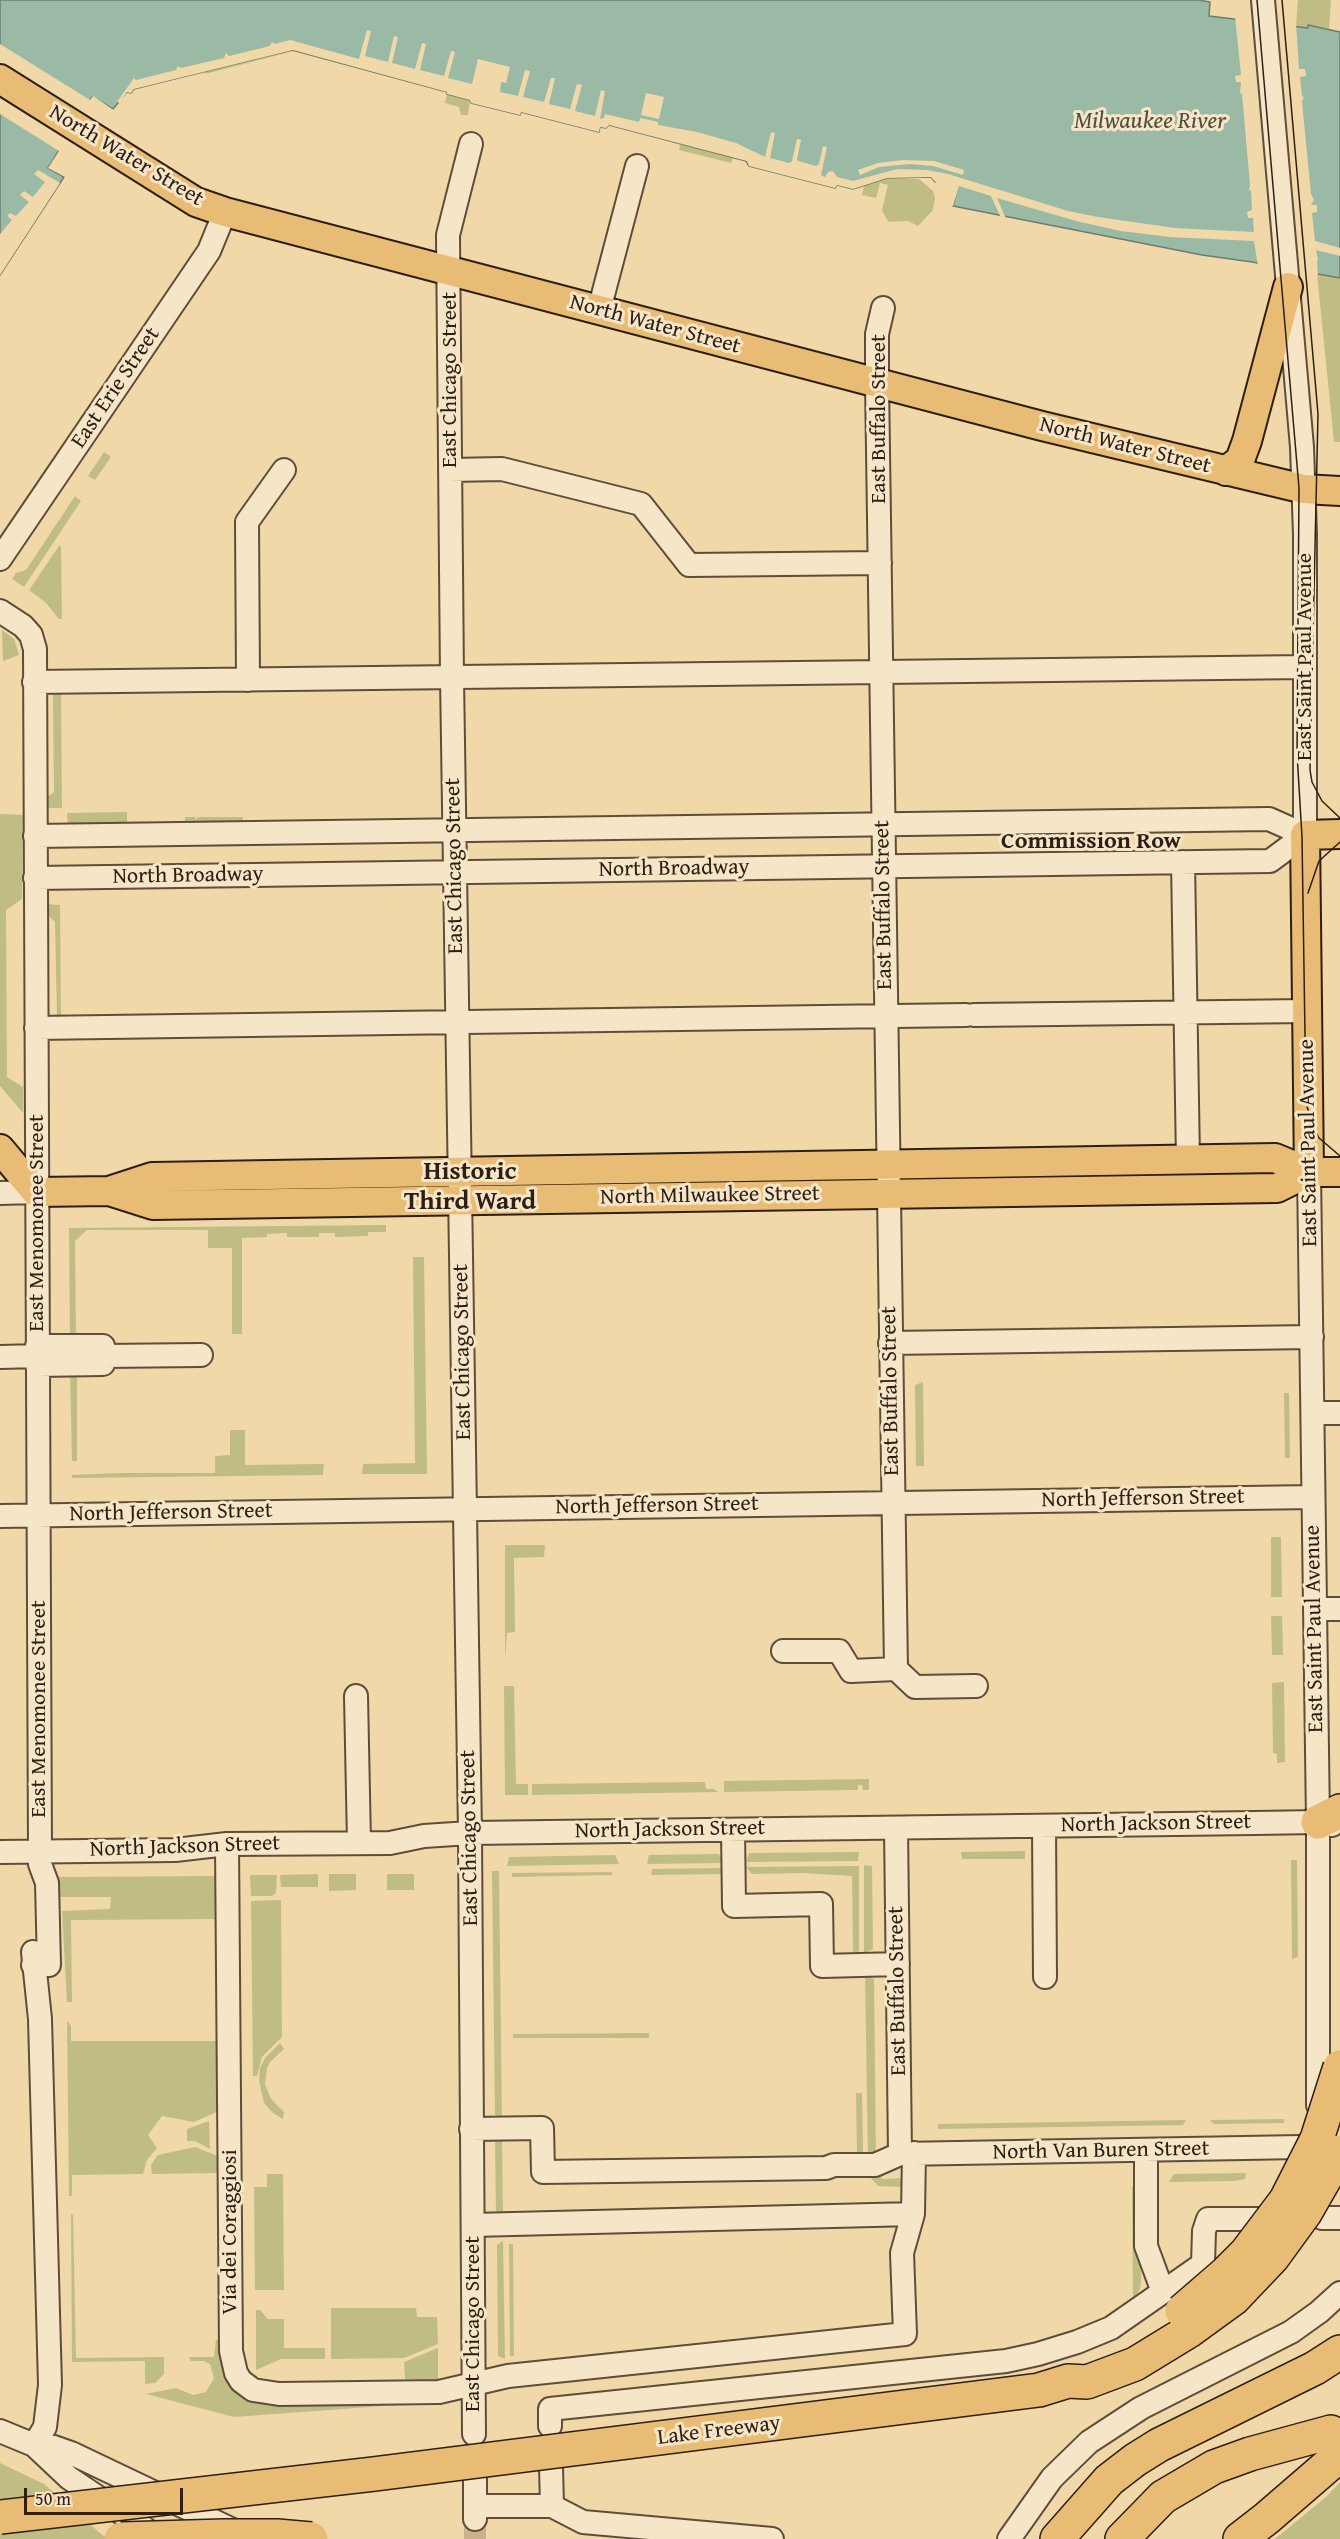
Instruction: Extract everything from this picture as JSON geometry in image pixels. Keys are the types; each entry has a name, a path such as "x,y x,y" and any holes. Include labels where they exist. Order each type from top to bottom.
{"highway":[{"path":"1068,2381 1094,2362 1144,2336 1182,2311 1227,2273 1246,2253 1286,2200 1308,2159 1323,2122 1340,2067"},
{"name":"Lake Freeway","path":"0,2517 374,2474 1027,2392 1068,2381 1087,2382 1135,2364 1189,2331 1233,2299 1273,2257 1305,2213 1340,2152"},
{"path":"1057,2539 1109,2480 1143,2455 1315,2368 1340,2352"},
{"path":"1122,2539 1163,2497 1214,2467 1250,2454 1335,2444"},
{"path":"1240,2539 1268,2518 1335,2444"},
{"path":"121,2539 245,2536 310,2539"}],"main road":[{"name":"North Water Street","path":"0,79 196,202 225,212 877,383 1226,471 1304,489 1340,491"},
{"path":"1226,471 1240,460 1288,287"},
{"name":"North Broadway","path":"1305,835 1340,834"},
{"name":"East Saint Paul Avenue","path":"1305,835 1309,1172"},
{"path":"0,1149 36,1192"},
{"name":"North Milwaukee Street","path":"36,1192 109,1191 152,1178 1275,1158 1309,1172 1340,1172"},
{"path":"620,1169 620,1198"},
{"name":"North Milwaukee Street","path":"109,1191 153,1205 278,1204 1277,1188 1309,1172"},
{"path":"278,1175 278,1204"}],"street":[{"name":"East Saint Paul Avenue","path":"1263,0 1304,489 1305,835"},
{"name":"East Chicago Street","path":"471,144 448,235 454,830 470,1833 474,2434"},
{"path":"599,310 637,166"},
{"name":"East Erie Street","path":"0,559 209,251 225,212"},
{"name":"East Buffalo Street","path":"883,309 877,333 877,383 896,1669"},
{"path":"450,470 502,469 641,504 689,565 880,563"},
{"path":"249,680 247,522 284,470"},
{"name":"East Menomonee Street","path":"0,612 23,626 31,635 35,649 40,1858 33,1883 41,1965 40,2019 50,2385 45,2427 34,2445"},
{"path":"34,682 1305,667"},
{"name":"North Broadway","path":"35,836 1269,819 1305,835 1270,861 35,878"},
{"path":"1183,862 1188,1160"},
{"path":"36,1028 1307,1011"},
{"name":"East Saint Paul Avenue","path":"1309,1172 1315,1609 1332,1820 1318,2105"},
{"name":"North Milwaukee Street","path":"0,1193 36,1192"},
{"path":"890,1343 1312,1337"},
{"path":"0,1357 201,1355"},
{"path":"1313,1413 1340,1413"},
{"name":"North Jefferson Street","path":"0,1516 1313,1497"},
{"path":"1315,1609 1340,1609"},
{"path":"783,1651 839,1651 851,1671 896,1669 915,1687 975,1686"},
{"path":"356,1696 358,1843"},
{"name":"North Jackson Street","path":"0,1852 40,1858 175,1850 227,1844 390,1843 432,1834 470,1833 1332,1820"},
{"path":"1044,1826 1045,1977"},
{"name":"East Buffalo Street","path":"896,1828 898,1964 907,2154 914,2214"},
{"path":"733,1830 734,1906 821,1904 822,1966 898,1964"},
{"name":"Via dei Coraggiosi","path":"227,1844 231,2351 236,2373 241,2381 253,2390 279,2394 439,2392 508,2376 905,2334 902,2253 914,2214"},
{"path":"471,2129 542,2128 543,2172 826,2168 834,2165 875,2165 907,2154"},
{"name":"North Van Buren Street","path":"907,2154 1301,2147"},
{"path":"1154,2150 1146,2246 1163,2292"},
{"path":"472,2225 914,2214"},
{"path":"550,2426 550,2409 1006,2361 1038,2354 1111,2328 1203,2264 1204,2231 1208,2219 1258,2219"},
{"path":"1009,2539 1052,2478 1089,2442 1141,2409 1291,2332 1340,2293"},
{"path":"0,2432 34,2445 54,2447 71,2453 250,2539"},
{"path":"34,2445 69,2478 160,2539"},
{"path":"551,2467 552,2506"},
{"path":"474,2475 475,2513 552,2506 583,2522 772,2539"}],"shaded area":[{"path":"1298,0 1331,0 1329,29 1309,25 1308,28 1296,26"},
{"path":"285,50 294,51 205,74 205,71"},
{"path":"447,94 470,100 468,115 461,115 459,107 445,103"},
{"path":"680,144 733,158 731,163 679,150"},
{"path":"919,179 933,191 935,198 933,210 918,226 908,221 889,222 886,218 882,210 888,185 880,183 876,198 862,195 864,185 877,180"},
{"path":"1317,274 1340,278 1340,442 1334,442"},
{"path":"104,452 111,457 95,480 88,476"},
{"path":"75,496 81,501 24,587 12,579 16,573 26,570"},
{"path":"61,546 62,619 59,619 46,603 29,590"},
{"path":"2,630 14,639 19,655 3,661"},
{"path":"61,691 62,808 45,808 46,798 54,792 53,693"},
{"path":"127,812 127,824 68,825 67,813"},
{"path":"0,814 23,815 22,899 6,910 7,1077 23,1087 23,1113 0,1086"},
{"path":"185,817 195,817 196,820 198,817 243,817 243,824 185,825"},
{"path":"47,904 60,905 61,1018 57,1016 55,922 47,914"},
{"path":"386,1225 386,1232 368,1232 368,1236 335,1237 335,1233 319,1233 319,1237 287,1237 287,1233 242,1238 242,1334 232,1334 232,1248 208,1248 208,1230 87,1230 75,1241 76,1336 70,1340 69,1228"},
{"path":"413,1257 424,1257 427,1474 362,1474 363,1464 415,1463"},
{"path":"70,1370 77,1374 77,1461 72,1461"},
{"path":"923,1382 924,1466 916,1466 915,1385"},
{"path":"1284,1393 1289,1393 1290,1458 1285,1458"},
{"path":"230,1430 245,1430 245,1465 324,1464 323,1475 72,1478 72,1475 119,1473 215,1473 215,1456 230,1455"},
{"path":"1271,1537 1281,1537 1282,1597 1271,1597"},
{"path":"505,1545 545,1545 544,1557 514,1558 515,1632 507,1633 505,1659"},
{"path":"1271,1616 1282,1616 1283,1655 1272,1655"},
{"path":"1284,1682 1285,1762 1277,1763 1277,1754 1273,1753 1272,1683"},
{"path":"504,1686 514,1686 516,1784 528,1784 528,1795 505,1795"},
{"path":"869,1779 869,1790 863,1790 862,1785 858,1785 858,1790 724,1792 724,1781"},
{"path":"705,1782 706,1789 714,1789 718,1792 532,1795 532,1784"},
{"path":"1025,1851 1025,1859 962,1859 961,1852"},
{"path":"859,1852 858,1861 746,1862 749,1853"},
{"path":"719,1854 723,1863 647,1864 649,1855"},
{"path":"615,1855 619,1864 507,1866 509,1857"},
{"path":"1291,1860 1297,1860 1298,1957 1292,1959"},
{"path":"864,1865 872,1866 873,1949 864,1953"},
{"path":"859,1866 859,1953 853,1952 852,1876 803,1873 752,1874 746,1867"},
{"path":"723,1868 722,1874 651,1875 652,1869"},
{"path":"492,1871 499,1871 502,2120 495,2114"},
{"path":"612,1872 612,1875 512,1877 512,1873"},
{"path":"318,1874 318,1887 281,1887 280,1875"},
{"path":"329,1874 356,1874 356,1890 329,1891"},
{"path":"387,1874 414,1874 414,1890 387,1890"},
{"path":"250,1875 277,1875 276,1893 272,1896 251,1896"},
{"path":"216,1876 216,1919 71,1920 72,2002 67,2002 62,1911 110,1909 111,1897 59,1897 59,1877"},
{"path":"281,1900 282,2037 262,2057 257,2076 253,2076 251,1901"},
{"path":"865,1976 874,1979 876,2159 868,2161"},
{"path":"67,2021 71,2026 71,2041 217,2041 217,2112 194,2122 162,2116 148,2135 157,2148 147,2160 143,2174 72,2175 72,2196 69,2196"},
{"path":"649,2033 649,2038 513,2038 513,2034"},
{"path":"280,2043 284,2049 270,2062 265,2084 271,2099 284,2112 283,2119 273,2113 264,2103 259,2081 260,2068 265,2058"},
{"path":"856,2093 862,2093 863,2154 857,2154"},
{"path":"1284,2119 1284,2123 1214,2124 1210,2120"},
{"path":"1186,2120 1183,2125 938,2129 938,2124"},
{"path":"209,2121 210,2149 195,2141 187,2141 187,2129"},
{"path":"502,2137 503,2216 496,2211 495,2143"},
{"path":"195,2147 218,2156 218,2173 152,2174 151,2165 158,2155"},
{"path":"1246,2173 1245,2179 1233,2181 1169,2182 1174,2174"},
{"path":"267,2174 283,2174 284,2290 255,2290 254,2187 267,2187"},
{"path":"877,2174 883,2179 904,2178 903,2187 878,2186 869,2176"},
{"path":"1132,2187 1140,2187 1141,2282 1140,2289 1133,2300"},
{"path":"71,2214 73,2215 76,2358 164,2357 164,2374 155,2383 145,2384 145,2361 72,2362"},
{"path":"503,2241 505,2359 498,2356 497,2245"},
{"path":"509,2244 513,2244 514,2356 510,2356"},
{"path":"331,2308 416,2308 417,2317 437,2317 438,2344 404,2358 331,2359"},
{"path":"256,2310 260,2310 268,2319 284,2319 284,2348 325,2348 325,2359 281,2359 256,2370"},
{"path":"216,2339 220,2342 222,2367 228,2383 242,2398 257,2404 411,2404 234,2417 146,2394 176,2388 193,2395 206,2392 214,2378 210,2364 204,2361 191,2361 189,2357 214,2357"},
{"path":"438,2348 438,2380 405,2379 404,2362"},
{"path":"0,2463 44,2484 107,2539 0,2539"},
{"path":"1340,2482 1340,2539 1275,2539 1326,2497"}],"water":[{"name":"Milwaukee River","path":"0,0 1198,0 1210,2 1209,16 1308,28 1308,25 1340,32 1340,278 1202,255 953,206 958,186 935,182 931,177 887,178 853,189 837,185 835,188 749,166 746,161 609,125 606,128 600,127 599,132 521,112 520,115 471,103 470,100 447,94 447,92 292,50 134,89 131,93 127,92 113,109 92,97 48,168 64,177 0,275"}],"pier":[{"path":"1235,16 1296,23 1299,69 1305,69 1306,76 1300,77 1304,97 1302,102 1311,194 1314,200 1311,205 1317,205 1317,212 1312,213 1315,241 1340,248 1340,256 1316,250 1318,278 1258,266 1254,241 1170,237 1121,231 1080,222 997,198 1007,221 1002,220 991,196 959,186 953,206 950,205 955,189 938,185 931,177 887,178 853,189 837,185 835,188 749,166 747,161 609,125 606,128 600,127 599,132 521,112 520,115 471,103 470,100 447,94 447,92 293,50 134,89 131,93 127,92 120,103 117,102 134,78 136,80 176,70 178,66 181,68 224,58 226,53 229,56 270,46 272,42 275,44 290,40 359,59 367,30 371,31 365,56 388,62 394,36 398,37 392,63 415,69 422,43 426,44 420,70 444,76 451,51 455,52 448,78 472,84 478,59 510,67 506,83 501,82 500,92 518,96 525,70 530,71 523,97 544,102 551,78 555,78 549,104 570,109 577,84 582,85 575,111 595,116 601,90 605,91 600,119 604,118 605,114 639,122 640,118 658,122 658,125 697,132 736,143 765,157 771,132 775,133 770,158 789,163 792,161 797,139 801,140 798,161 816,166 819,164 823,146 827,147 821,175 825,177 828,172 833,171 837,177 853,181 897,169 927,170 948,174 1068,211 1098,217 1175,228 1254,232 1253,218 1248,218 1247,212 1252,210 1242,94 1240,93 1241,82 1236,82 1235,76 1241,75"},
{"path":"0,44 90,100 93,96 115,111 112,112 94,101 52,168 66,174 67,178 48,168 59,151 0,114"},
{"path":"646,93 664,97 659,119 641,115"},
{"path":"903,160 934,161 964,170 963,175 933,166 910,164 879,167 860,175 858,170 878,163"},
{"path":"38,170 60,183 0,275 0,234 12,220 7,216 10,213 16,216 29,202 20,195 24,191 33,197 45,182 34,174"}],"tunnel":[{"path":"475,2519 475,2539"}],"tram line":[{"path":"1257,0 1299,488 1297,753 1302,837 1306,1102 1312,1126 1319,1138 1340,1156"},
{"path":"1282,0 1318,414 1310,770 1312,782 1322,801 1340,818"},
{"path":"1308,893 1319,861 1340,842"}],"district":[{"name":"Commission Row","path":"1091,842"},
{"name":"Historic Third Ward","path":"470,1187"}]}
